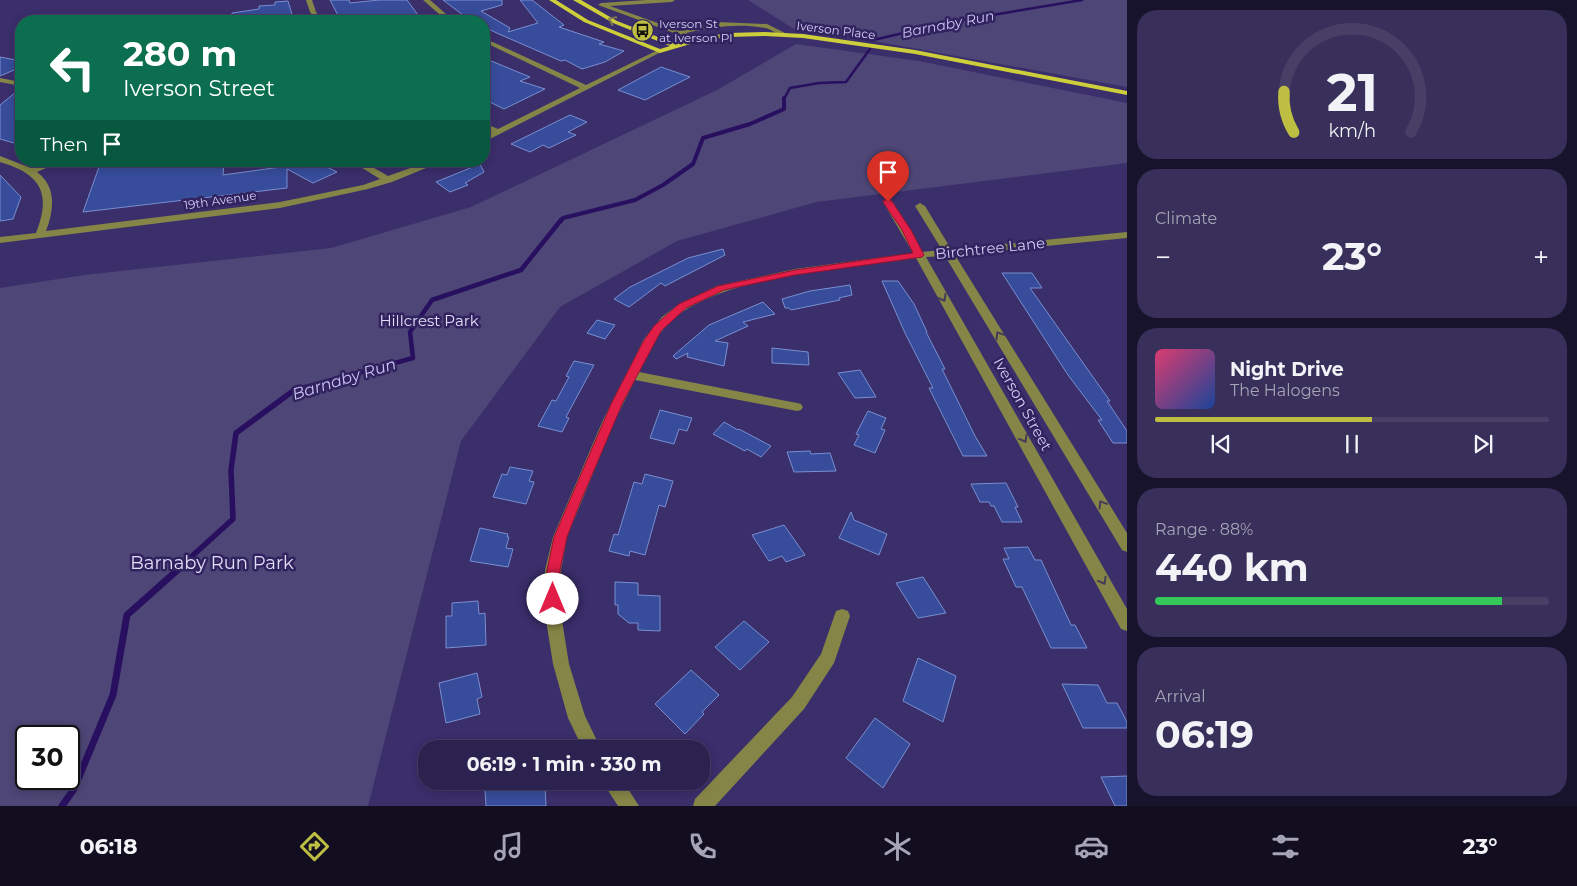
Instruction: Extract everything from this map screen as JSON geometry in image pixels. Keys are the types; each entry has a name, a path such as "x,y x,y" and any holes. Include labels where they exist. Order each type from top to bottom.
{"main road":[{"path":"552,0 586,21 660,51"},
{"path":"576,0 615,22 674,45"},
{"name":"Iverson Place","path":"660,51 674,45 696,40 737,35 786,35 837,40 920,53 1127,93"}],"street":[{"path":"309,0 315,15"},
{"path":"426,0 444,15"},
{"path":"672,0 601,5 696,40"},
{"path":"679,33 718,24 767,26 777,29 786,35"},
{"path":"490,43 587,88"},
{"path":"490,136 660,51"},
{"path":"0,80 15,83"},
{"path":"490,128 498,132"},
{"path":"0,159 15,165"},
{"path":"21,167 31,171 45,187 50,201 46,222 40,235"},
{"path":"31,171 42,167"},
{"path":"366,167 389,180"},
{"name":"19th Avenue","path":"0,240 280,205 333,195 389,180 423,167"},
{"name":"Iverson Street","path":"888,202 906,230 1127,624"},
{"name":"Iverson Street","path":"920,206 1127,546"},
{"name":"Birchtree Lane","path":"588,740 577,718 561,664 553,614 554,570 560,537 609,420 648,342 666,319 683,306 722,288 795,272 919,255 1127,235"},
{"path":"631,375 797,407"},
{"path":"702,806 798,703 828,658 842,616"},
{"path":"618,790 630,806"}],"green space":[{"path":"748,0 1127,0 1127,87 846,36 797,31"},
{"path":"796,44 919,61 1127,103 1127,163 817,202 677,241 560,307 461,441 368,806 0,806 0,288 84,275 331,248 471,207 717,90"}],"building":[{"path":"330,0 349,0 350,3 407,0 418,15 338,15"},
{"path":"443,0 502,0 502,5 481,11 488,15 463,15"},
{"path":"520,0 532,0 564,25 559,27 604,42 599,44 624,51 605,62 582,69 565,60 561,61 490,30 490,16 510,28 508,32 538,23"},
{"path":"288,1 292,15 232,15 232,13 259,9 259,6 275,5 275,2"},
{"path":"0,57 15,60 15,70 0,76"},
{"path":"490,60 530,77 520,81 545,89 504,109 490,102"},
{"path":"661,67 690,77 645,100 618,90"},
{"path":"15,93 15,143 0,139 0,105"},
{"path":"570,115 587,122 568,132 576,135 549,148 543,145 530,152 511,144"},
{"path":"99,167 224,167 223,175 281,167 327,167 337,172 313,183 287,169 287,188 83,212"},
{"path":"473,167 482,167 484,172 465,183 468,185 450,192 436,182"},
{"path":"0,175 21,197 13,219 0,221"},
{"path":"723,249 725,255 665,286 661,283 629,307 614,299 630,287 688,258"},
{"path":"1002,273 1032,273 1042,288 1030,288 1110,401 1107,401 1127,431 1127,443 1113,443 1098,420 1102,420 1068,375"},
{"path":"882,281 898,281 914,304 945,369 942,369 987,456 963,456 929,388 933,388 905,333"},
{"path":"850,285 852,295 839,298 840,300 791,310 785,308 782,299 810,291"},
{"path":"763,302 775,314 743,322 748,326 715,341 728,343 724,366 687,357 688,353 676,359 673,356 709,325"},
{"path":"597,320 615,325 605,339 587,333"},
{"path":"772,348 808,352 809,365 772,363"},
{"path":"574,361 594,365 566,417 569,418 562,432 538,426 552,400 556,401 569,377 566,376"},
{"path":"860,370 876,397 855,398 838,373"},
{"path":"660,410 692,418 687,431 679,429 674,444 650,438"},
{"path":"868,411 886,418 881,429 885,430 875,453 854,445 859,435 856,434"},
{"path":"724,422 771,446 761,457 747,449 745,451 713,434"},
{"path":"810,451 811,454 830,453 836,471 794,472 787,452"},
{"path":"510,467 533,471 529,481 534,482 526,504 493,497 502,474 507,475"},
{"path":"645,474 673,481 665,507 659,505 645,555 630,551 629,556 609,551 614,534 618,535 634,482 642,484"},
{"path":"1006,483 1018,507 1015,507 1022,522 1002,522 994,506 991,506 989,502 980,502 971,484"},
{"path":"851,512 854,520 887,534 879,555 839,538"},
{"path":"784,525 805,555 786,562 782,556 769,561 752,535"},
{"path":"480,528 508,534 506,548 513,549 508,567 470,561"},
{"path":"1028,547 1035,560 1041,560 1071,625 1075,625 1087,648 1051,648 1022,587 1016,587 1003,559 1009,559 1004,548"},
{"path":"923,577 946,613 918,618 896,583"},
{"path":"615,582 638,583 638,595 660,596 660,631 638,630 638,623 629,623 618,614 618,605 615,605"},
{"path":"478,601 479,614 485,613 486,645 446,648 446,616 452,616 452,603"},
{"path":"744,621 769,642 740,670 715,647"},
{"path":"918,658 956,676 943,722 903,701"},
{"path":"691,670 719,695 702,712 704,714 685,734 655,704"},
{"path":"477,673 482,697 477,699 480,714 446,723 439,683"},
{"path":"1062,684 1098,685 1107,703 1117,703 1127,722 1127,728 1083,728"},
{"path":"875,718 910,744 883,788 846,758"},
{"path":"1127,776 1127,806 1115,806 1101,777"},
{"path":"485,790 545,790 546,806 486,806"}],"waterway":[{"name":"Barnaby Run","path":"873,40 956,21 1082,0"},
{"name":"Barnaby Run","path":"784,99 790,88 819,83 846,82 870,49"},
{"name":"Barnaby Run","path":"560,222 563,218 635,200 663,185 693,164 703,138 750,124 784,109 784,99"},
{"name":"Barnaby Run","path":"351,375 413,358 410,332 432,300 521,270 561,220"},
{"name":"Barnaby Run","path":"180,567 233,519 231,470 236,433 293,391 356,374"},
{"name":"Barnaby Run","path":"62,806 74,789 113,695 127,615 182,566"}],"place":[{"name":"Iverson St at Iverson Pl","path":"643,30"}],"route":[{"path":"553,599 554,570 560,537 573,503 618,402 648,342 658,328 683,306 722,288 795,272 919,255 894,209 888,202"}],"park label":[{"name":"Hillcrest Park","path":"429,320"},
{"name":"Barnaby Run Park","path":"212,563"}]}
